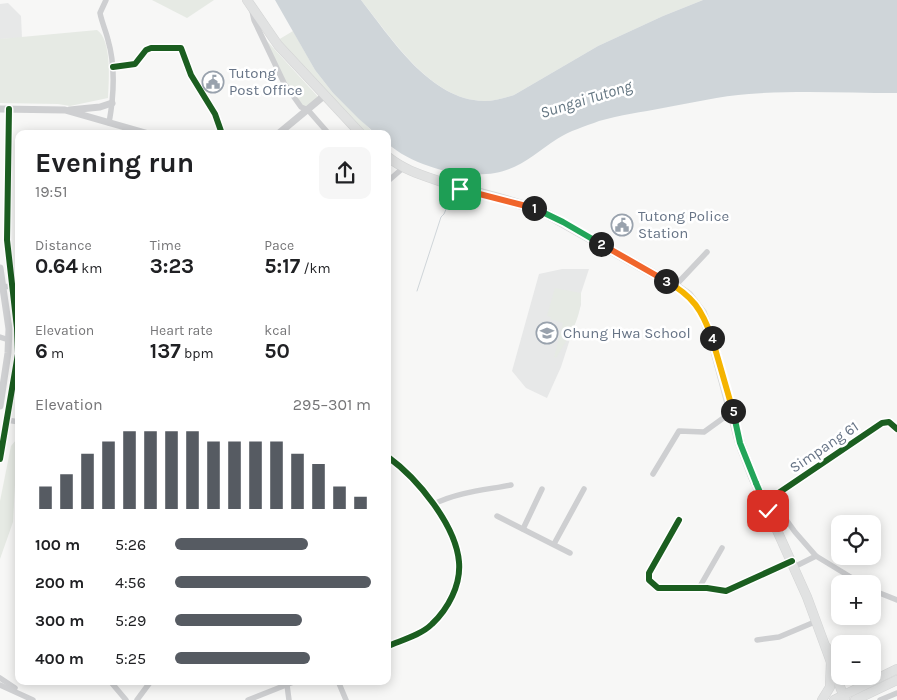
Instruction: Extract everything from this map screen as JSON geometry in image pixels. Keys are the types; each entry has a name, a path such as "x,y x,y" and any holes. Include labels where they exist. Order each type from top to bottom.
{"main road":[{"path":"249,3 278,45 357,130"},
{"path":"391,159 403,168 458,188 535,209 563,222 675,286 696,303 708,325 740,443 831,655"},
{"path":"834,700 844,698 897,669"},
{"path":"881,675 886,674"},
{"path":"855,700 897,680"},
{"path":"822,700 831,683"},
{"path":"841,685 844,698"}],"street":[{"path":"106,0 100,13 108,38 113,67 112,103 109,122"},
{"path":"249,3 254,20 284,83 301,107 308,110 326,130"},
{"path":"113,67 135,64 146,50 151,48 181,48 191,76 215,114 221,130"},
{"path":"283,130 325,95"},
{"path":"0,109 65,110 100,107 112,103"},
{"path":"3,287 15,286 7,240 9,108"},
{"path":"65,110 109,122 126,130"},
{"path":"391,178 403,168"},
{"path":"675,286 707,252"},
{"path":"0,268 8,315 9,340 6,375 0,406"},
{"path":"0,337 9,340"},
{"path":"0,459 15,372"},
{"path":"653,474 678,432 704,432 732,411"},
{"path":"7,420 15,421"},
{"name":"Simpang 61","path":"764,500 777,494 882,424 889,422 897,429"},
{"path":"391,459 434,504 455,541 460,564 457,586 446,608 431,625 410,638 391,645"},
{"path":"434,504 460,494 511,485"},
{"path":"523,528 542,489"},
{"path":"554,544 584,489"},
{"path":"777,507 816,556 847,575"},
{"path":"497,516 570,554"},
{"path":"679,520 649,573 649,580 652,585 664,589 699,588 726,591 816,556"},
{"path":"699,588 722,548"},
{"path":"881,594 897,600"},
{"path":"757,640 779,637 817,622"},
{"path":"0,678 31,699"},
{"path":"0,685 31,699"},
{"path":"113,685 126,700"},
{"path":"137,700 149,685"},
{"path":"248,700 287,685 289,700"},
{"path":"340,685 346,700"},
{"path":"880,700 897,692"}],"shaded area":[{"path":"152,0 214,0 187,18"},
{"path":"361,0 703,0 598,46 514,95 484,101 464,98 446,90 430,79 399,48"},
{"path":"8,3 21,16 22,38 0,39 0,4"},
{"path":"97,30 102,35 107,51 109,72 108,98 70,106 0,103 0,39"},
{"path":"293,31 315,70 333,93 371,130 360,130 278,40"},
{"path":"265,39 320,99 306,110 286,84"},
{"name":"Chung Hwa School","path":"562,269 589,269 581,293 581,305 561,367 547,398 526,388 512,371 539,274"},
{"path":"555,288 581,293 577,319 556,358 554,357 563,323 550,319 551,317 547,316"},
{"path":"15,441 13,522 0,559 0,501 11,446"}],"water":[{"name":"Sungai Tutong","path":"275,0 361,0 385,32 429,79 446,90 464,98 484,101 514,95 598,46 703,0 897,0 897,93 804,92 738,95 623,115 599,121 562,136 512,168 495,173 467,174 453,172 438,169 411,159 391,146 391,130 371,130 333,93 315,70"}],"waterway":[{"path":"458,181 461,173"},
{"path":"417,291 441,217 453,193"}],"cycle path":[{"path":"113,67 135,64 146,50 151,48 181,48 191,75 215,114 221,130"},
{"path":"9,109 7,240 15,310"},
{"path":"0,459 15,372"},
{"path":"764,500 777,494 882,423 889,422 897,429"},
{"path":"391,459 411,477 443,518 451,533 459,562 456,588 438,618 422,631 391,645"},
{"path":"679,520 649,573 649,580 658,588 707,588 726,591 792,561"}],"place":[{"name":"Tutong Post Office","path":"213,82"},
{"name":"Tutong Police Station","path":"622,225"},
{"name":"Chung Hwa School","path":"547,333"}],"route":[{"path":"460,189 547,214 675,286 696,303 708,325 740,443 768,511"}]}
